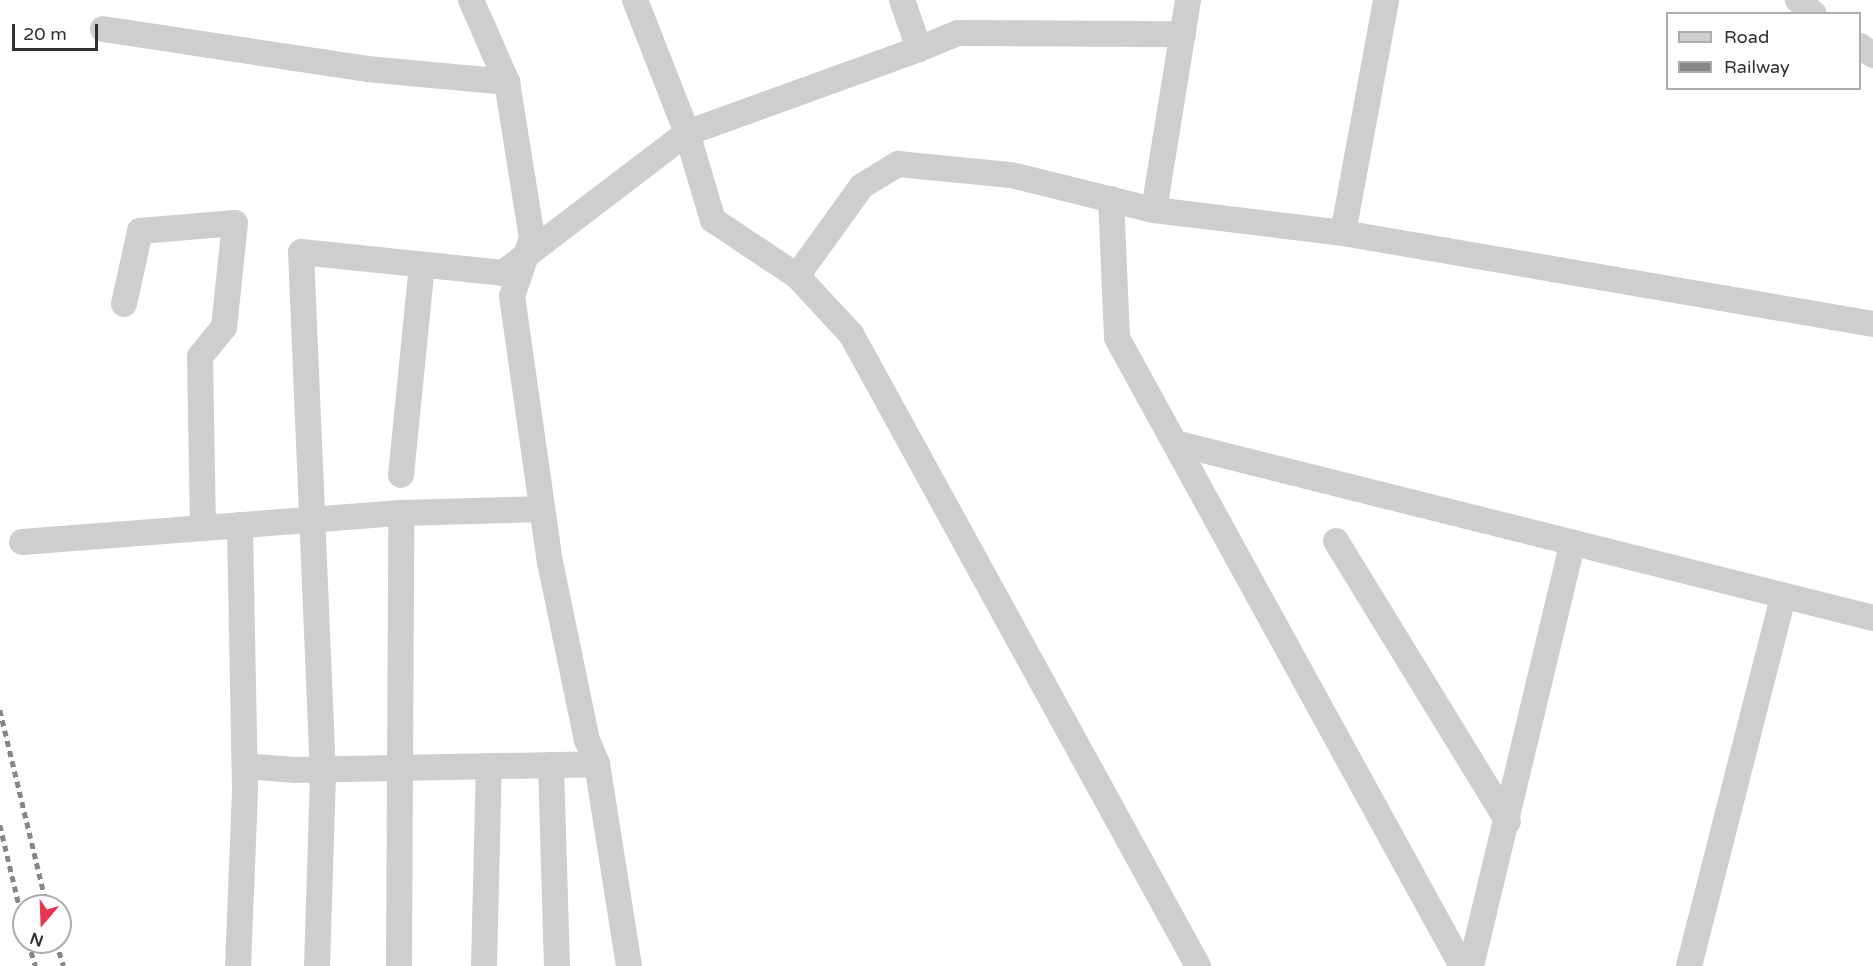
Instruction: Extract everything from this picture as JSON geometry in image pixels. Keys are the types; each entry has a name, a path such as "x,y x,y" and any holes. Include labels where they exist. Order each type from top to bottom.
{"street":[{"path":"471,0 507,82 532,238 512,296 542,509 586,740 597,764 629,966"},
{"path":"634,0 687,134 713,220 797,276 851,334 1198,966"},
{"path":"902,0 919,49"},
{"path":"1154,210 1188,0"},
{"path":"1343,233 1386,0"},
{"path":"1798,0 1812,12"},
{"path":"104,29 367,69 507,82"},
{"path":"317,966 322,770 301,252 503,273 524,260 687,134 958,33 1183,34"},
{"path":"797,276 862,186 898,164 1011,175 1154,210 1343,233 1873,324"},
{"path":"1111,199 1117,338 1462,966"},
{"path":"124,304 140,231 235,223 224,327 200,357 203,528"},
{"path":"401,475 422,265"},
{"path":"1175,443 1873,618"},
{"path":"22,542 401,513 542,509"},
{"path":"399,966 401,513"},
{"path":"238,966 245,766 240,525"},
{"path":"1335,541 1508,822"},
{"path":"1471,966 1508,822 1572,544"},
{"path":"1689,966 1784,597"},
{"path":"245,766 322,770 597,764"},
{"path":"550,765 557,966"},
{"path":"484,966 489,766"}],"railway":[{"path":"0,710 44,894"},
{"path":"0,825 16,894"},
{"path":"32,954 36,966"},
{"path":"60,954 64,966"}]}
